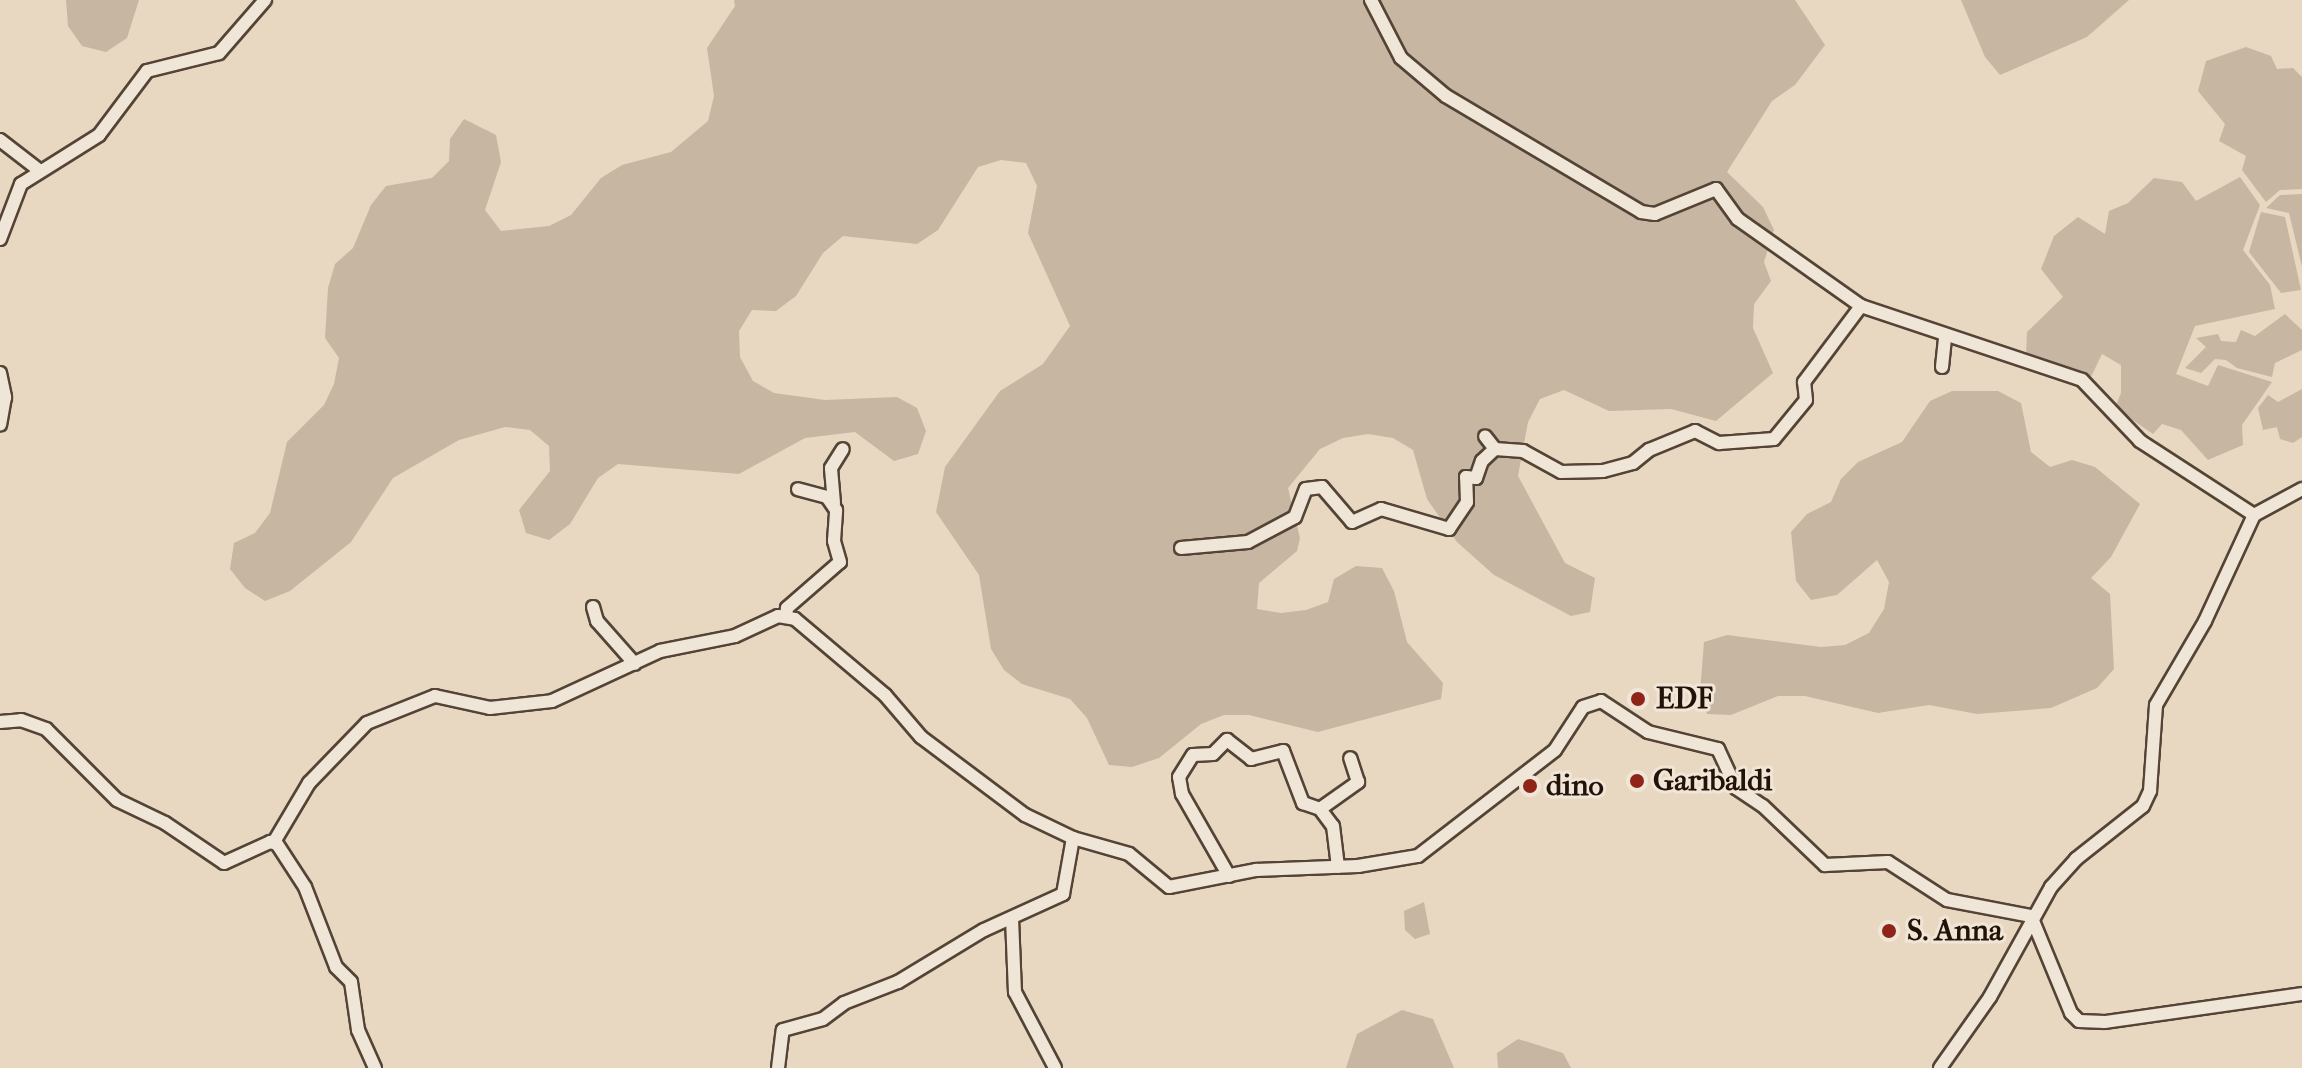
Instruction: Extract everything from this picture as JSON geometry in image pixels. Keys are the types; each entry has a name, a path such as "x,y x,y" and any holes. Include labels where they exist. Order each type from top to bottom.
{"street":[{"path":"0,239 14,193 39,170 99,135 147,71 228,47 265,0"},
{"path":"1371,0 1401,58 1446,96 1648,214 1716,189 1738,219 1861,306 2082,380 2140,441 2254,515"},
{"path":"0,140 39,170"},
{"path":"1181,548 1248,542 1295,517 1306,489 1322,487 1352,522 1381,509 1449,529 1467,502 1466,477 1476,478 1482,461 1495,449 1523,451 1561,472 1603,471 1633,463 1649,450 1695,431 1719,443 1774,439 1806,400 1804,382 1861,306"},
{"path":"1942,367 1945,336"},
{"path":"0,373 5,397 0,425"},
{"path":"1485,436 1495,449"},
{"path":"786,617 787,608 840,562 834,541 836,510 829,485 836,456 843,449"},
{"path":"798,489 827,497 836,510"},
{"path":"1940,1068 1990,997 2031,916 2076,859 2143,806 2150,791 2152,713 2205,621 2254,515 2302,489"},
{"path":"593,607 597,621 635,664"},
{"path":"0,722 21,720 46,729 117,800 165,823 224,863 274,842 309,783 367,723 435,696 490,708 552,701 674,647 735,636 771,618 786,617 885,695 921,737 1025,815 1073,838 1129,854 1169,887 1229,876 1338,867 1418,856 1555,750 1583,707 1601,701 1648,732 1718,749 1736,788 1763,806 1825,865 1888,862 1947,900 2031,916"},
{"path":"1229,876 1182,794 1179,777 1193,755 1213,754 1227,740 1251,759 1283,751 1303,803 1320,809 1333,826 1338,867"},
{"path":"1320,809 1358,782 1350,758"},
{"path":"778,1068 783,1030 823,1019 844,1003 898,982 1012,918 1064,893 1073,838"},
{"path":"274,842 305,887 336,967 351,982 358,1030 375,1068"},
{"path":"2031,916 2071,1013 2085,1022 2302,994"},
{"path":"1012,918 1015,992 1055,1068"}],"shaded area":[{"path":"66,0 139,0 127,38 106,52 82,46 68,26"},
{"path":"734,0 1795,0 1825,45 1795,85 1772,101 1727,172 1763,207 1774,230 1764,262 1771,281 1754,304 1753,328 1773,373 1716,421 1671,409 1609,411 1564,390 1540,399 1528,422 1518,476 1565,563 1595,578 1590,612 1571,616 1494,575 1457,542 1427,499 1413,450 1393,438 1368,434 1343,438 1320,449 1288,488 1300,538 1297,551 1259,583 1257,609 1281,613 1306,610 1328,602 1334,579 1356,566 1382,568 1394,591 1407,642 1443,683 1441,699 1318,732 1249,715 1224,715 1201,724 1159,758 1132,767 1109,765 1087,718 1070,699 1022,684 1004,670 991,649 979,575 936,512 945,467 1000,391 1043,364 1070,326 1028,233 1037,186 1026,163 1001,160 978,167 938,230 917,244 843,236 823,253 796,296 776,311 752,310 739,331 740,357 753,381 774,393 825,400 897,397 917,408 926,431 918,454 894,461 855,432 805,438 739,474 618,464 598,478 570,524 549,540 526,533 519,510 550,471 549,446 530,430 505,427 459,440 393,478 351,542 290,591 265,601 245,588 230,569 234,543 255,533 270,513 287,442 324,405 334,384 339,358 325,338 328,288 335,264 353,248 371,205 386,186 432,178 449,161 450,139 464,119 496,135 501,162 485,210 501,231 549,226 571,215 601,178 622,165 671,152 708,121 714,96 707,48 735,6"},
{"path":"1961,0 2129,0 2087,37 2000,75 1985,57"},
{"path":"2246,47 2271,56 2277,69 2293,68 2302,77 2302,189 2280,190 2266,202 2242,170 2246,156 2219,141 2225,124 2198,91 2206,61"},
{"path":"2240,177 2260,205 2243,250 2270,285 2275,309 2195,326 2176,374 2208,386 2218,365 2272,382 2242,425 2243,445 2208,460 2181,430 2162,424 2153,434 2115,408 2121,393 2121,365 2102,354 2090,379 2026,357 2027,332 2063,297 2041,269 2054,236 2078,217 2105,234 2109,211 2128,203 2154,178 2182,182 2196,201"},
{"path":"2302,194 2302,267 2289,213 2266,208 2280,195"},
{"path":"2261,212 2285,217 2301,290 2281,293 2249,252"},
{"path":"2285,314 2302,330 2302,350 2275,363 2272,377 2237,368 2226,360 2215,359 2201,373 2185,368 2206,347 2196,338 2218,334 2221,341 2236,342 2241,330 2255,336"},
{"path":"2302,389 2302,437 2293,443 2280,439 2277,427 2263,430 2258,408 2268,395 2278,402"},
{"path":"1952,391 1998,391 2021,403 2031,452 2050,467 2072,460 2095,467 2140,504 2111,557 2091,578 2110,594 2114,669 2097,688 2051,708 1977,714 1929,705 1878,713 1805,696 1778,696 1731,715 1707,714 1700,692 1704,642 1727,635 1821,647 1845,645 1869,633 1884,609 1889,582 1877,560 1837,595 1811,600 1796,581 1791,532 1807,514 1831,502 1841,479 1858,462 1902,442 1930,401"},
{"path":"1424,902 1430,934 1415,939 1405,930 1404,911"},
{"path":"1402,1010 1433,1019 1454,1068 1346,1068 1357,1034"},
{"path":"1518,1039 1563,1053 1571,1068 1498,1068 1497,1053"}],"place":[{"name":"EDF","path":"1638,699"},
{"name":"Garibaldi","path":"1637,781"},
{"name":"dino","path":"1530,786"},
{"name":"S. Anna","path":"1889,931"}]}
